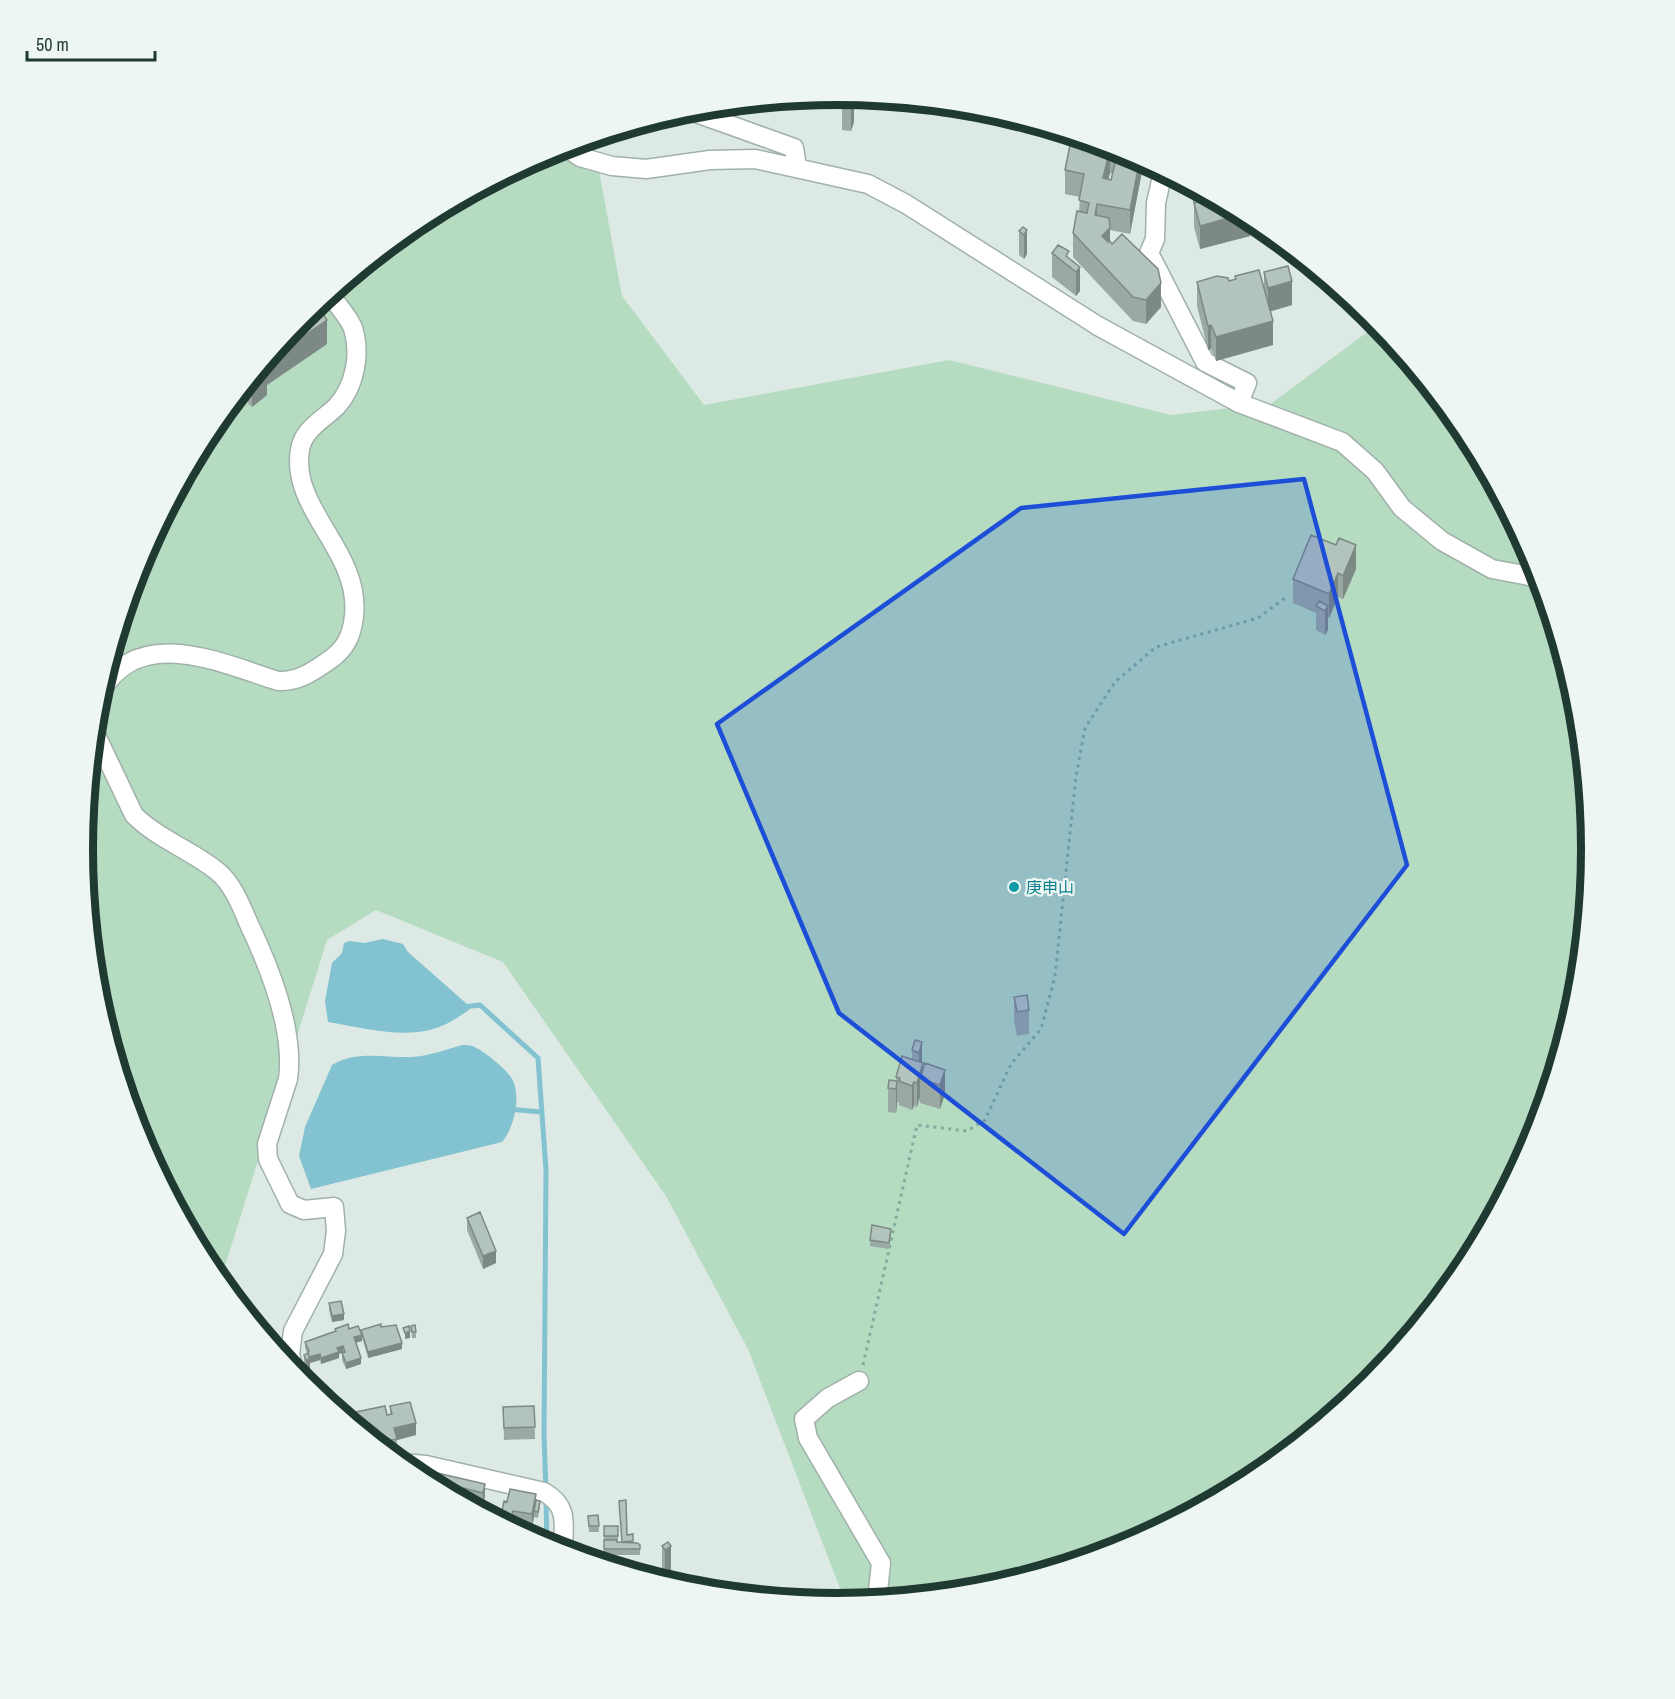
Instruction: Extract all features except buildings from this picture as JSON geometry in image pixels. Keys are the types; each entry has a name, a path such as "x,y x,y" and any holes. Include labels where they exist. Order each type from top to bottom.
{"street":[{"path":"706,117 794,148 797,168"},
{"path":"575,154 612,166 646,169 710,160 755,159 868,184 897,199 1098,326 1239,403 1342,442 1375,471 1402,508 1443,541 1492,569 1529,576"},
{"path":"1161,179 1156,203 1155,239 1149,253 1204,362 1247,383 1239,403"},
{"path":"114,674 127,662 150,654 178,653 278,681 289,681 316,669 339,654 348,641 353,627 354,590 348,569 308,500 298,465 300,448 307,432 337,405 351,383 355,368 356,353 352,327 334,302"},
{"path":"100,744 134,815 145,826 218,872 229,885 264,956 282,1011 290,1069 267,1144 268,1159 290,1204 304,1210 334,1207 336,1231 333,1254 293,1331 290,1353"},
{"path":"859,1381 828,1398 804,1419 808,1438 881,1563 878,1592"},
{"path":"418,1464 548,1494 564,1510 563,1541"}],"path":[{"path":"859,1381 917,1125 967,1131 985,1120 1011,1064 1041,1029 1055,976 1076,776 1085,728 1115,682 1156,647 1258,618 1285,598"}],"highlighted area":[{"path":"1304,479 1407,865 1124,1234 839,1013 717,724 1021,508"}],"green space":[{"path":"595,146 622,296 704,405 949,360 1171,415 1272,403 1370,330 1428,396 1457,436 1505,520 1542,610 1557,657 1568,704 1576,752 1582,850 1576,947 1568,995 1557,1042 1525,1134 1505,1179 1457,1263 1428,1303 1364,1376 1291,1440 1251,1469 1167,1517 1122,1537 1030,1569 983,1580 935,1588 842,1594 748,1349 666,1196 503,962 376,910 327,940 224,1271 193,1222 150,1134 118,1042 99,947 93,850 99,752 118,657 133,610 170,520 218,436 247,396 311,323 384,259 424,230 508,182"}],"water":[{"path":"383,939 403,944 408,952 468,1005 469,1010 444,1025 416,1032 386,1032 328,1022 325,1001 332,963 342,953 344,943 350,941 364,943"},
{"path":"462,1045 477,1048 489,1056 508,1073 514,1083 515,1114 502,1142 311,1189 299,1156 305,1127 332,1065 341,1060 361,1056 411,1057"}],"waterway":[{"path":"463,1007 480,1005 538,1058 546,1170 544,1436 546,1490"},
{"path":"508,1109 541,1112"},
{"path":"546,1499 547,1534"}],"place":[{"name":"庚申山","path":"1014,887"}]}
